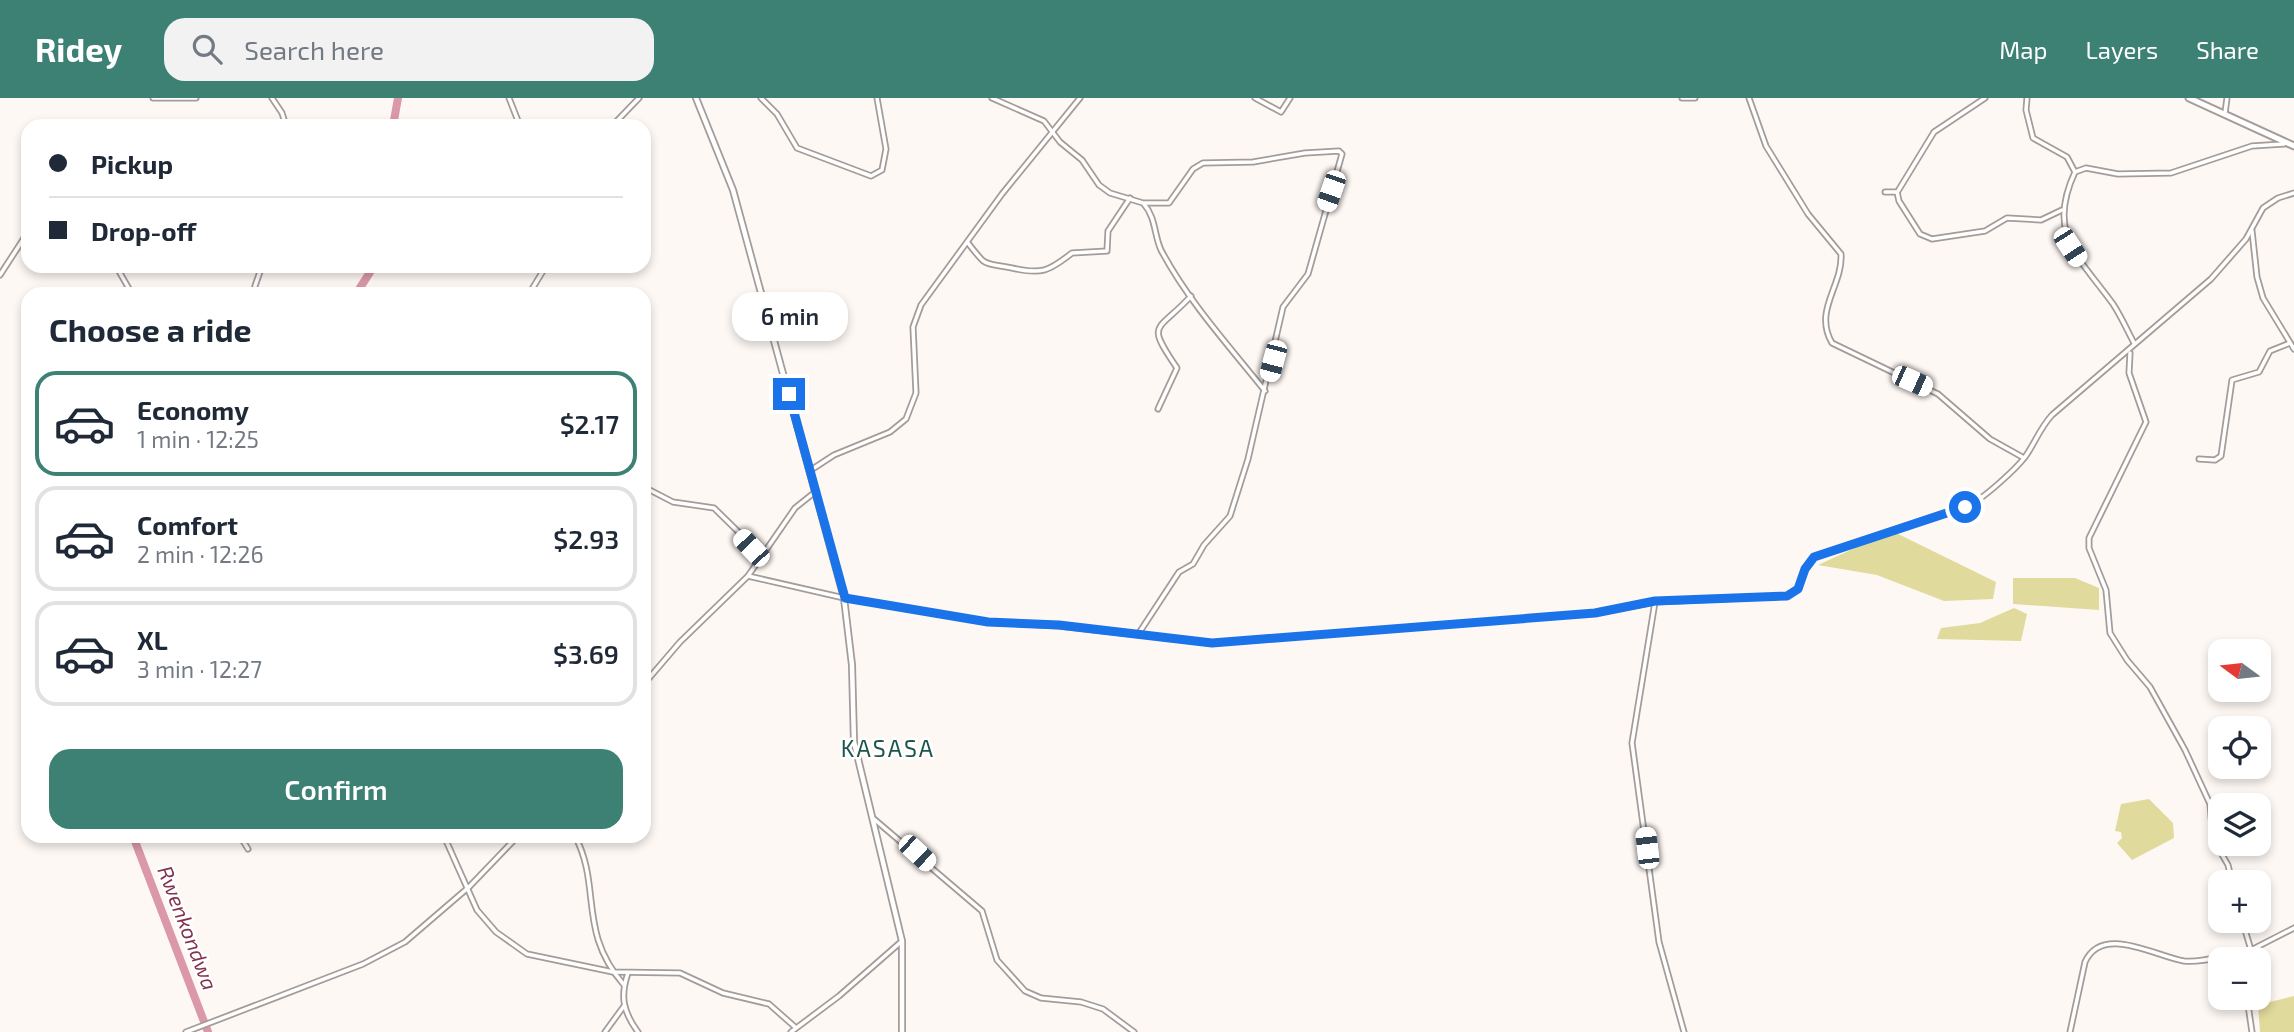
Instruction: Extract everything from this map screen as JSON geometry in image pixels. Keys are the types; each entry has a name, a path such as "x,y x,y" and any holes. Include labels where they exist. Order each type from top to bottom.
{"main road":[{"path":"2189,98 2292,145"}],"street":[{"path":"153,98 196,98"},
{"path":"272,98 284,119"},
{"path":"509,98 517,119"},
{"path":"619,119 639,98"},
{"path":"695,98 733,190 845,598 852,665 854,742 902,940 902,1032"},
{"path":"761,98 776,114 797,148 871,176 882,170 886,157 877,98"},
{"path":"992,98 1009,101 1044,121 1082,160 1104,189 1143,202 1169,203 1193,169 1203,163 1253,162 1305,153 1341,153 1307,274 1283,307 1265,391 1230,516 1204,545 1193,564 1179,572 1139,633"},
{"path":"811,470 834,455 890,432 906,419 916,393 913,327 918,311 968,243 976,227 1051,130 1080,98"},
{"path":"1255,98 1281,112 1290,98"},
{"path":"1682,98 1695,98"},
{"path":"1749,98 1766,146 1808,214 1841,254 1826,309 1825,327 1832,343 1938,394 1990,439 2024,458"},
{"path":"1985,98 1934,132 1897,192 1899,201 1920,233 1932,239 1985,231 2007,218 2034,222 2063,210"},
{"path":"2027,98 2026,110 2033,138 2067,156 2075,172 2062,220 2070,247 2113,305 2134,344"},
{"path":"2225,116 2227,98"},
{"path":"2075,172 2086,169 2119,174 2171,173 2252,146 2292,145"},
{"path":"1885,192 1897,192"},
{"path":"748,576 845,598 988,622 1139,633 1187,641 1250,642 1472,621 1595,613 1655,601 1670,603 1794,594 1814,557 1971,504 2024,458 2038,431 2052,415 2202,288 2241,247 2263,208 2294,192"},
{"path":"968,243 988,266 1037,273 1059,265 1072,253 1107,251 1108,230 1130,198"},
{"path":"1143,202 1154,221 1162,251 1191,296 1265,391"},
{"path":"2054,215 2062,220"},
{"path":"2252,229 2259,286 2294,349"},
{"path":"0,275 21,243"},
{"path":"255,286 260,273"},
{"path":"1158,409 1177,368 1158,343 1157,333 1163,323 1191,296"},
{"path":"2199,459 2215,460 2221,456 2232,380 2259,372 2270,351 2290,343"},
{"path":"2130,351 2129,373 2146,422 2089,538 2089,548 2106,590 2110,632 2127,660 2150,687 2185,750 2210,804 2213,839 2229,870"},
{"path":"651,491 673,502 714,508 764,557"},
{"path":"651,676 680,642 748,576 764,557 795,508 817,492"},
{"path":"1655,601 1632,743 1659,942 1684,1032"},
{"path":"872,818 982,911 997,960 1025,991 1041,998 1081,1002 1103,1009 1135,1032"},
{"path":"244,843 248,849"},
{"path":"447,843 469,887 472,900 486,920 527,954 613,972 680,973 734,997 769,1004 794,1027"},
{"path":"186,1032 373,958 405,942 469,887 510,843"},
{"path":"578,843 583,854 597,943 613,972 624,985"},
{"path":"2257,947 2294,928"},
{"path":"791,1032 794,1027 839,996 902,940"},
{"path":"2070,1032 2085,962 2089,954 2100,945 2115,943 2194,962 2208,959"},
{"path":"628,972 624,985 624,1006 638,1032"},
{"path":"605,1032 624,1006"},
{"path":"2249,1010 2252,1032"}],"shaded area":[{"path":"1892,531 1996,582 1993,599 1944,601 1877,575 1818,565"},
{"path":"2013,578 2075,578 2099,588 2099,610 2013,604"},
{"path":"2014,608 2027,614 2021,641 1937,639 1941,628 1980,623"},
{"path":"2149,799 2173,823 2174,838 2132,860 2117,843 2122,838 2121,832 2115,831 2121,804"},
{"path":"2294,996 2294,1032 2260,1032 2258,1010 2271,1010 2271,1002"}],"waterway":[{"name":"Rwenkondwa","path":"394,119 398,98"},
{"name":"Rwenkondwa","path":"360,287 370,273"},
{"name":"Rwenkondwa","path":"136,843 208,1032"}],"district":[{"name":"KASASA","path":"888,749"}],"route":[{"path":"789,394 845,598 1000,624 1059,625 1212,643 1250,642 1472,621 1595,613 1655,601 1670,603 1787,596 1798,589 1808,562 1814,557 1936,514 1965,507"}]}
